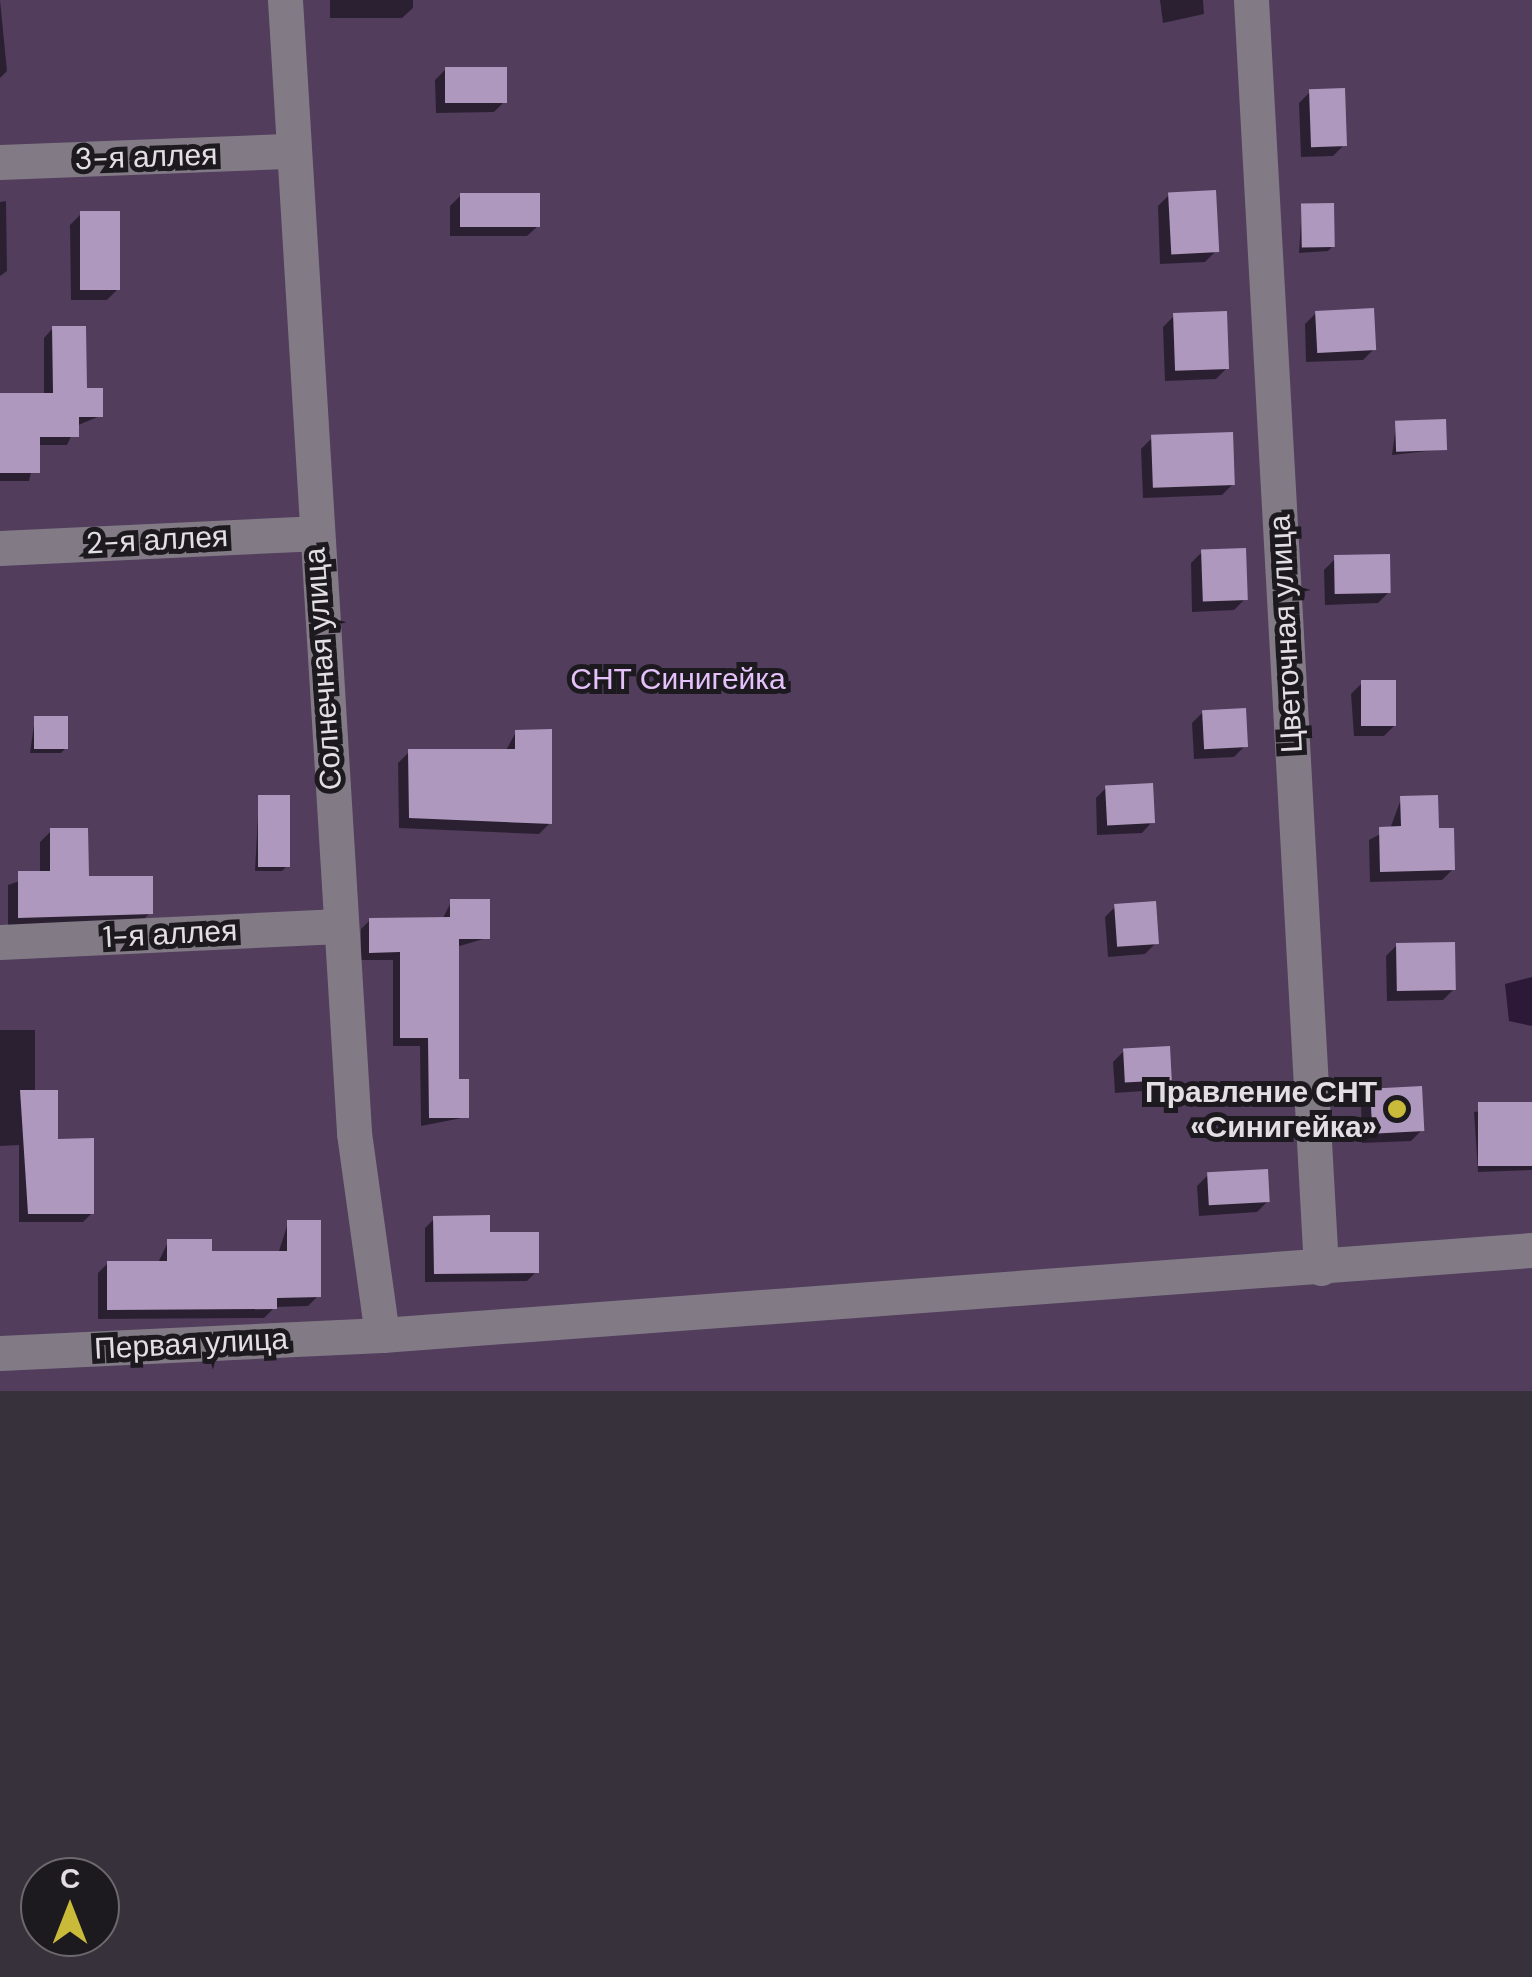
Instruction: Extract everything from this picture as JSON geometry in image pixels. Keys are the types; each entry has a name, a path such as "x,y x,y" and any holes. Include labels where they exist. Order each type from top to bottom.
{"street":[{"name":"Солнечная улица","path":"285,0 340,926 382,1335"},
{"name":"Цветочная улица","path":"1252,0 1321,1268"},
{"name":"3-я аллея","path":"0,162 293,152"},
{"name":"2-я аллея","path":"0,548 314,533"},
{"name":"1-я аллея","path":"0,942 340,926"},
{"name":"Первая улица","path":"0,1353 382,1335 1532,1250"}],"green space":[{"name":"СНТ Синигейка","path":"0,0 1532,0 1532,1391 0,1391"}],"shaded area":[{"path":"1532,977 1532,1026 1509,1021 1505,984"}],"building":[{"path":"445,67 507,67 507,103 445,103"},
{"path":"1345,88 1347,146 1311,147 1309,89"},
{"path":"1216,190 1219,252 1171,254 1168,193"},
{"path":"460,193 540,193 540,227 460,227"},
{"path":"1334,203 1335,247 1302,248 1301,204"},
{"path":"80,211 120,211 120,290 80,290"},
{"path":"1374,308 1376,350 1317,353 1315,311"},
{"path":"1227,311 1229,369 1175,371 1173,313"},
{"path":"52,326 86,326 87,388 103,388 103,417 79,417 79,437 40,437 40,473 0,473 0,393 53,393"},
{"path":"1446,419 1447,450 1396,452 1395,421"},
{"path":"1233,432 1235,485 1153,488 1151,435"},
{"path":"1246,548 1248,600 1203,602 1201,550"},
{"path":"1390,554 1391,593 1335,594 1334,555"},
{"path":"1361,680 1396,680 1396,726 1361,726"},
{"path":"1246,708 1248,747 1204,749 1202,710"},
{"path":"34,716 68,716 68,749 34,749"},
{"path":"552,729 552,824 409,818 408,749 515,749 515,730"},
{"path":"1153,783 1155,823 1107,825 1105,786"},
{"path":"258,795 290,795 290,867 258,867"},
{"path":"1438,795 1439,828 1454,828 1455,870 1380,872 1379,827 1401,826 1400,796"},
{"path":"50,828 88,828 89,876 153,876 153,914 18,918 18,871 50,871"},
{"path":"450,899 490,899 490,939 459,939 459,1079 469,1079 469,1118 429,1118 428,1038 400,1038 400,952 369,953 369,918 450,917"},
{"path":"1156,901 1159,944 1117,947 1114,904"},
{"path":"1455,942 1456,990 1397,991 1396,943"},
{"path":"1170,1046 1172,1080 1125,1082 1123,1048"},
{"name":"Правление СНТ «Синигейка»","path":"1422,1086 1424,1131 1372,1134 1370,1089"},
{"path":"20,1090 58,1090 58,1139 94,1138 94,1214 28,1214"},
{"path":"1478,1102 1532,1102 1532,1166 1478,1166"},
{"path":"1268,1169 1270,1202 1209,1205 1207,1172"},
{"path":"490,1215 490,1232 539,1232 539,1273 434,1274 433,1216"},
{"path":"287,1220 321,1220 321,1297 277,1298 277,1309 107,1310 107,1261 167,1261 167,1239 212,1239 212,1251 287,1251"}],"place":[{"name":"Правление СНТ «Синигейка»","path":"1397,1109"}]}
